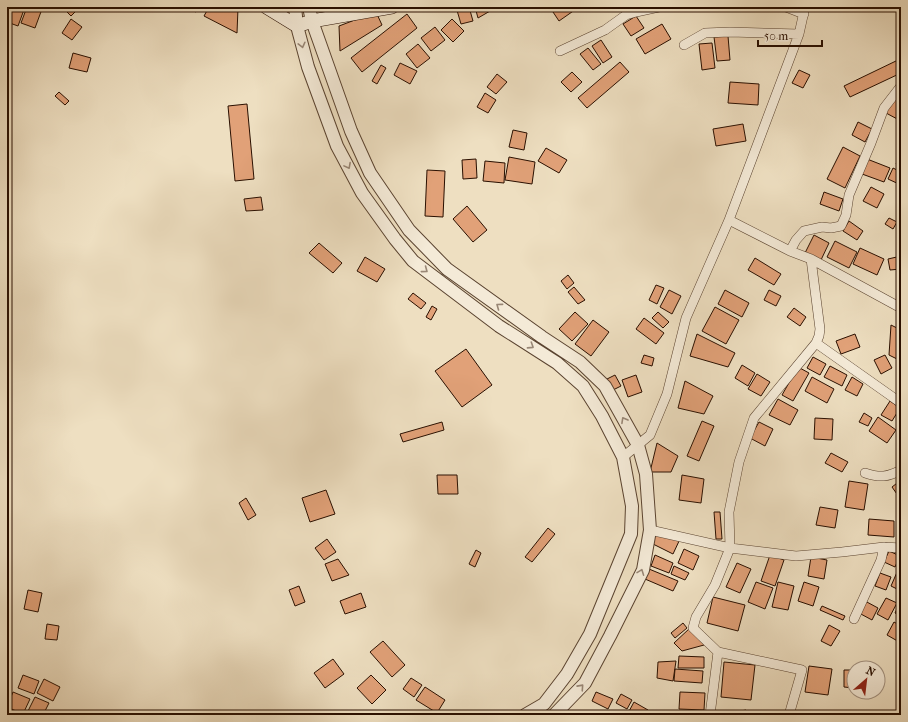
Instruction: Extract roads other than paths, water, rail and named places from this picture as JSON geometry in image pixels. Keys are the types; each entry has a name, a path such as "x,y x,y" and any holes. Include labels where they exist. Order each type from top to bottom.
{"main road":[{"path":"266,7 297,26 312,21 392,7"}],"street":[{"path":"295,7 297,26 308,67 337,146 362,193 395,239 413,261 499,326 557,363 583,386 602,416 623,457 632,506 631,534 590,634 567,674 544,704 525,715"},
{"path":"309,7 312,21 351,131 370,173 409,230 447,269 542,337 580,362 605,386 638,445 646,474 650,530 642,570 585,683 556,714"},
{"path":"560,51 605,30 626,15 659,7"},
{"path":"623,457 650,435 667,394 686,318 729,220 798,34 804,11 786,7"},
{"path":"684,45 705,33 730,32 798,34"},
{"path":"790,251 796,240 804,231 822,227 831,228 841,226 846,215 849,195 872,143 884,108 900,90"},
{"path":"729,220 811,260 901,308"},
{"path":"789,715 802,670 718,652 693,628 696,617 715,585 730,548 729,512 739,462 754,418 816,343 819,336 820,329 811,260"},
{"path":"816,343 901,403"},
{"path":"865,473 876,477 892,475 901,470"},
{"path":"650,530 730,548 796,556 884,547 901,548"},
{"path":"854,619 881,560 884,547"},
{"path":"710,715 718,652"}]}
